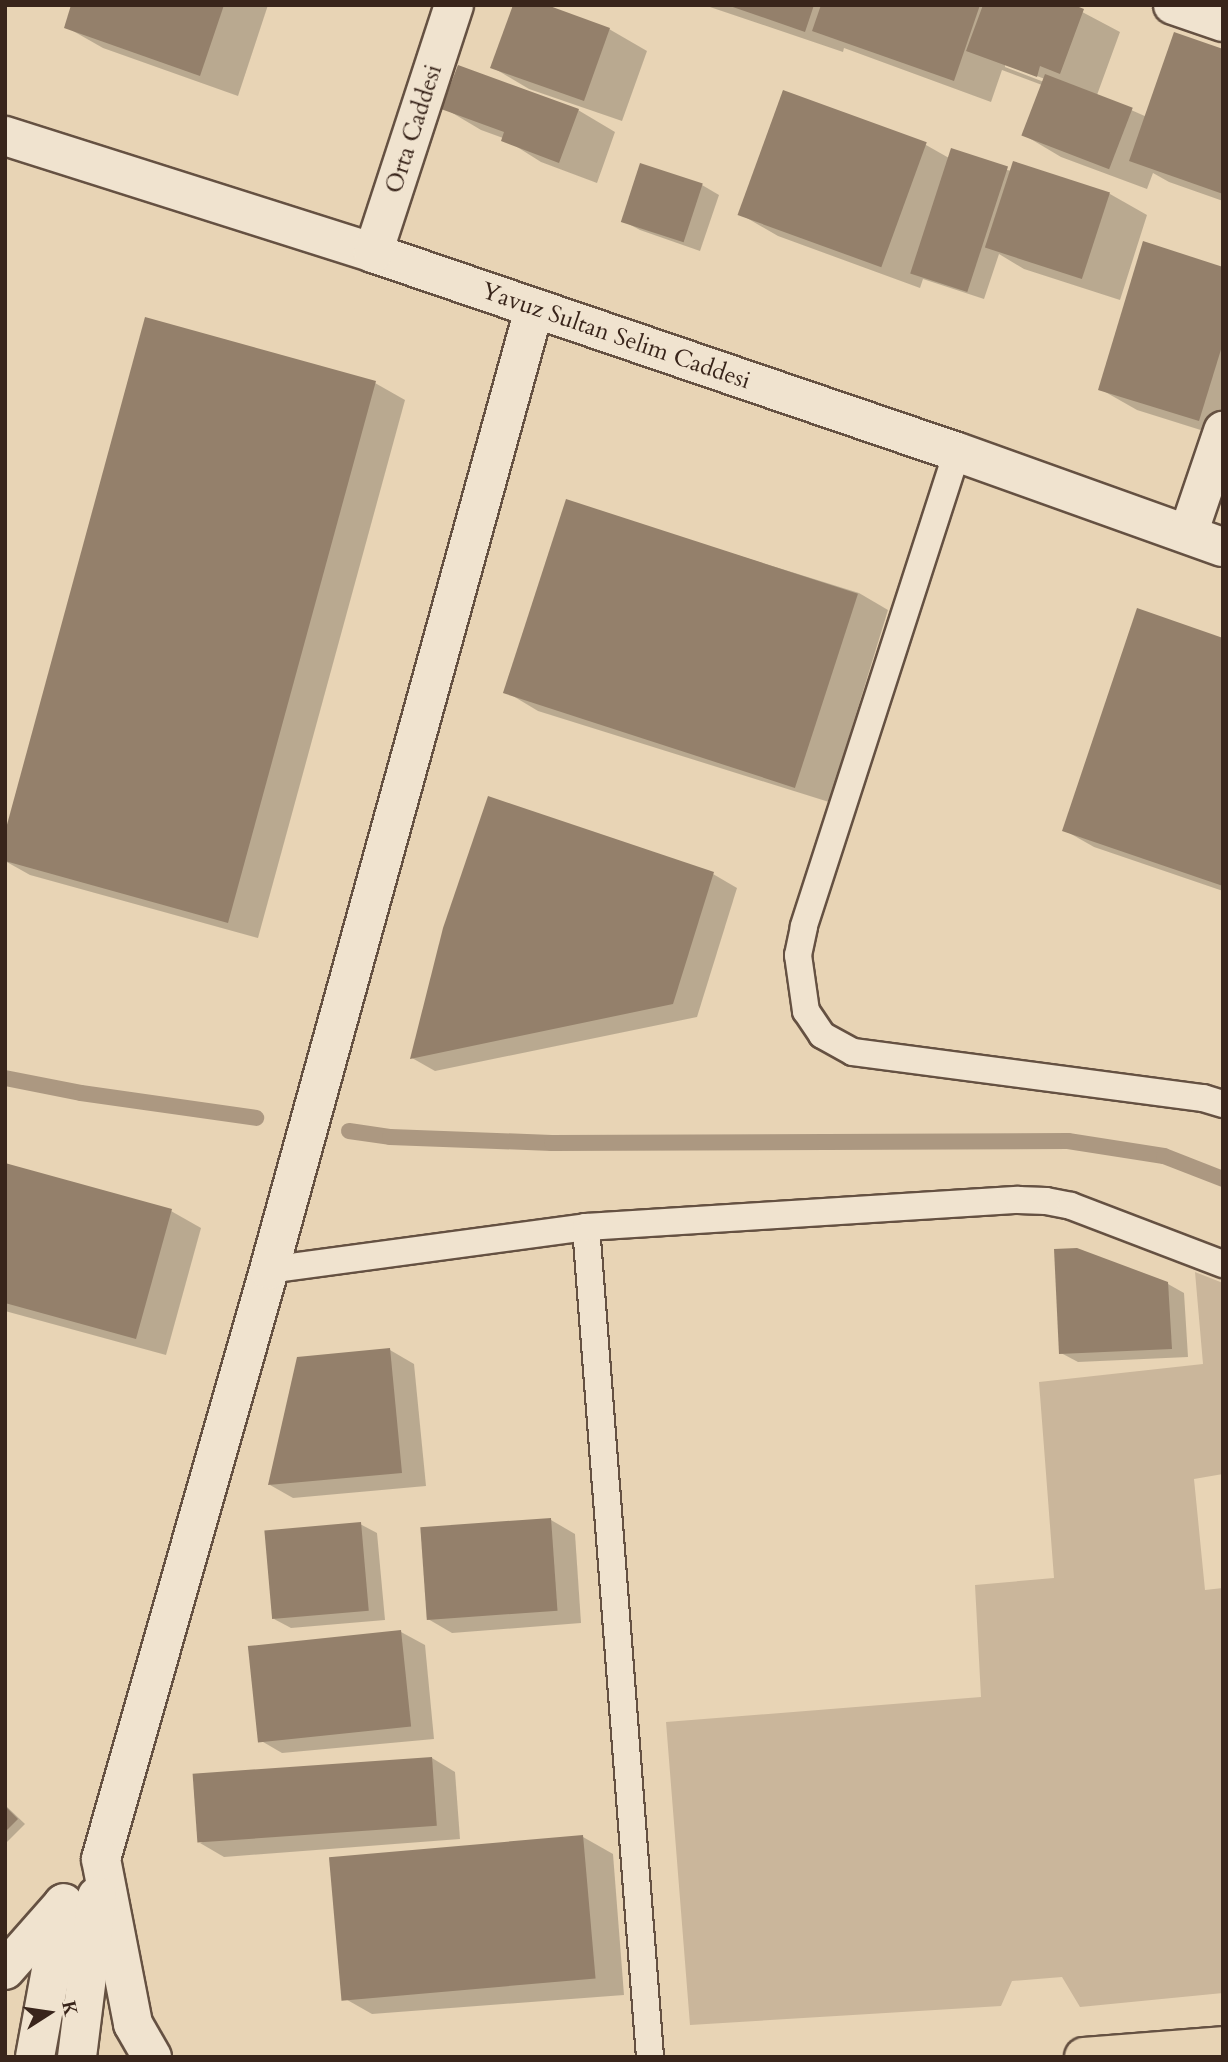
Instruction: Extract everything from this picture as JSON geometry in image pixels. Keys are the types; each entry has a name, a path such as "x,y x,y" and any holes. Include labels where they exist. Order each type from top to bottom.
{"main road":[{"path":"1084,2057 1223,2046"}],"street":[{"name":"Orta Caddesi","path":"373,253 454,5"},
{"path":"1173,5 1223,22"},
{"name":"Yavuz Sultan Selim Caddesi","path":"5,136 373,253 957,452 1206,541"},
{"path":"76,2057 101,1859 268,1270 534,309"},
{"path":"1206,541 1223,431"},
{"path":"5,1970 101,1859"},
{"path":"101,1859 133,2024 152,2057"},
{"path":"35,2057 63,1904"}],"lane":[{"path":"957,452 804,927 798,956 806,1012 822,1035 853,1052 1190,1097 1223,1104"},
{"path":"268,1270 586,1227 1046,1201 1071,1206 1223,1264"},
{"path":"586,1227 650,2057"}],"shaded area":[{"path":"1195,1272 1223,1283 1223,1474 1194,1479 1205,1590 1223,1588 1223,1993 1080,2007 1062,1977 1012,1981 1001,2006 690,2025 666,1722 981,1697 975,1585 1054,1578 1039,1382 1203,1364"}],"building":[{"path":"71,5 224,5 200,76 64,28"},
{"path":"513,5 547,5 610,28 584,101 490,68"},
{"path":"727,5 814,5 805,32"},
{"path":"821,5 980,5 954,81 812,31"},
{"path":"983,5 1074,5 1084,9 1060,74 1040,66 1037,77 966,51"},
{"path":"1174,32 1223,49 1223,194 1129,161"},
{"path":"458,65 579,109 559,163 501,141 504,132 441,109"},
{"path":"1045,74 1133,108 1109,169 1021,136"},
{"path":"783,90 927,142 881,267 738,215"},
{"path":"951,148 1008,167 967,292 910,274"},
{"path":"1013,161 1110,193 1082,279 985,248"},
{"path":"640,163 703,183 684,242 621,222"},
{"path":"1143,241 1223,267 1223,343 1199,421 1098,390"},
{"path":"145,317 376,381 228,923 5,861 5,832"},
{"path":"566,499 858,594 795,788 503,693"},
{"path":"1137,608 1223,638 1223,886 1062,831"},
{"path":"488,796 714,872 673,1004 410,1059 443,928"},
{"path":"5,1163 172,1209 136,1339 5,1303"},
{"path":"1077,1248 1168,1282 1172,1349 1059,1354 1054,1249"},
{"path":"390,1348 402,1473 268,1485 297,1357"},
{"path":"551,1518 557,1611 427,1620 420,1527"},
{"path":"361,1522 369,1611 272,1619 264,1530"},
{"path":"401,1630 411,1726 258,1743 248,1646"},
{"path":"432,1757 437,1826 197,1843 193,1774"},
{"path":"5,1806 18,1819 5,1832"},
{"path":"583,1835 596,1978 342,2001 329,1857"}],"waterway":[{"path":"5,1078 81,1093 256,1118"},
{"path":"349,1131 390,1137 552,1143 1068,1141 1164,1156 1223,1179"}]}
